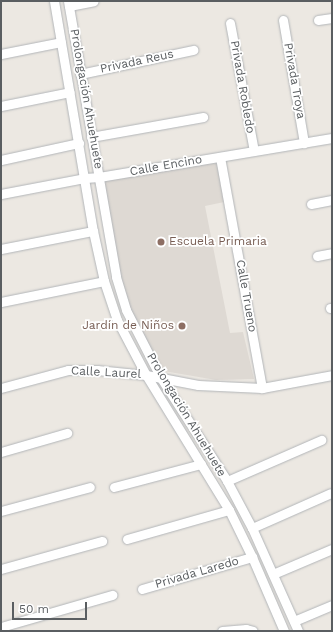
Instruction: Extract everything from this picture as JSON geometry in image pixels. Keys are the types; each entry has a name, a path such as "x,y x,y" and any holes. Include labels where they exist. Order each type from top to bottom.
{"street":[{"name":"Prolongación Ahuehuete","path":"54,1 93,231 104,281 117,320 146,375 228,510 252,556 284,631"},
{"path":"69,3 94,1"},
{"name":"Prolongación Ahuehuete","path":"69,3 116,277 126,310 161,378 226,481 252,528 298,631"},
{"path":"318,20 332,18"},
{"name":"Privada Troya","path":"283,20 304,143"},
{"name":"Privada Robledo","path":"230,23 254,151"},
{"path":"1,54 61,42"},
{"name":"Privada Reus","path":"80,74 193,50"},
{"path":"1,106 70,92"},
{"path":"91,137 203,117"},
{"name":"Calle Encino","path":"1,194 85,178 99,177 332,138"},
{"path":"1,160 79,143"},
{"name":"Calle Trueno","path":"220,157 262,388"},
{"path":"311,204 332,200"},
{"path":"1,249 93,231"},
{"path":"317,256 332,253"},
{"path":"1,302 104,281"},
{"name":"Calle Laurel","path":"1,388 68,370 97,370 146,375 198,385 262,388 332,375"},
{"path":"1,452 67,433"},
{"path":"226,481 321,440"},
{"path":"114,487 201,464"},
{"path":"1,511 90,487"},
{"path":"252,528 331,493"},
{"path":"127,539 228,510"},
{"path":"1,569 102,541"},
{"path":"273,574 332,549"},
{"name":"Privada Laredo","path":"142,589 252,556"},
{"path":"1,627 112,595"},
{"path":"294,621 332,605"},
{"path":"222,631 246,629 253,631"}],"shaded area":[{"name":"Escuela Primaria","path":"220,157 229,201 205,206 230,333 243,332 254,379 216,380 158,370 132,320 117,278 99,178"}],"place":[{"name":"Escuela Primaria","path":"161,242"},
{"name":"Jardín de Niños","path":"182,326"}]}
